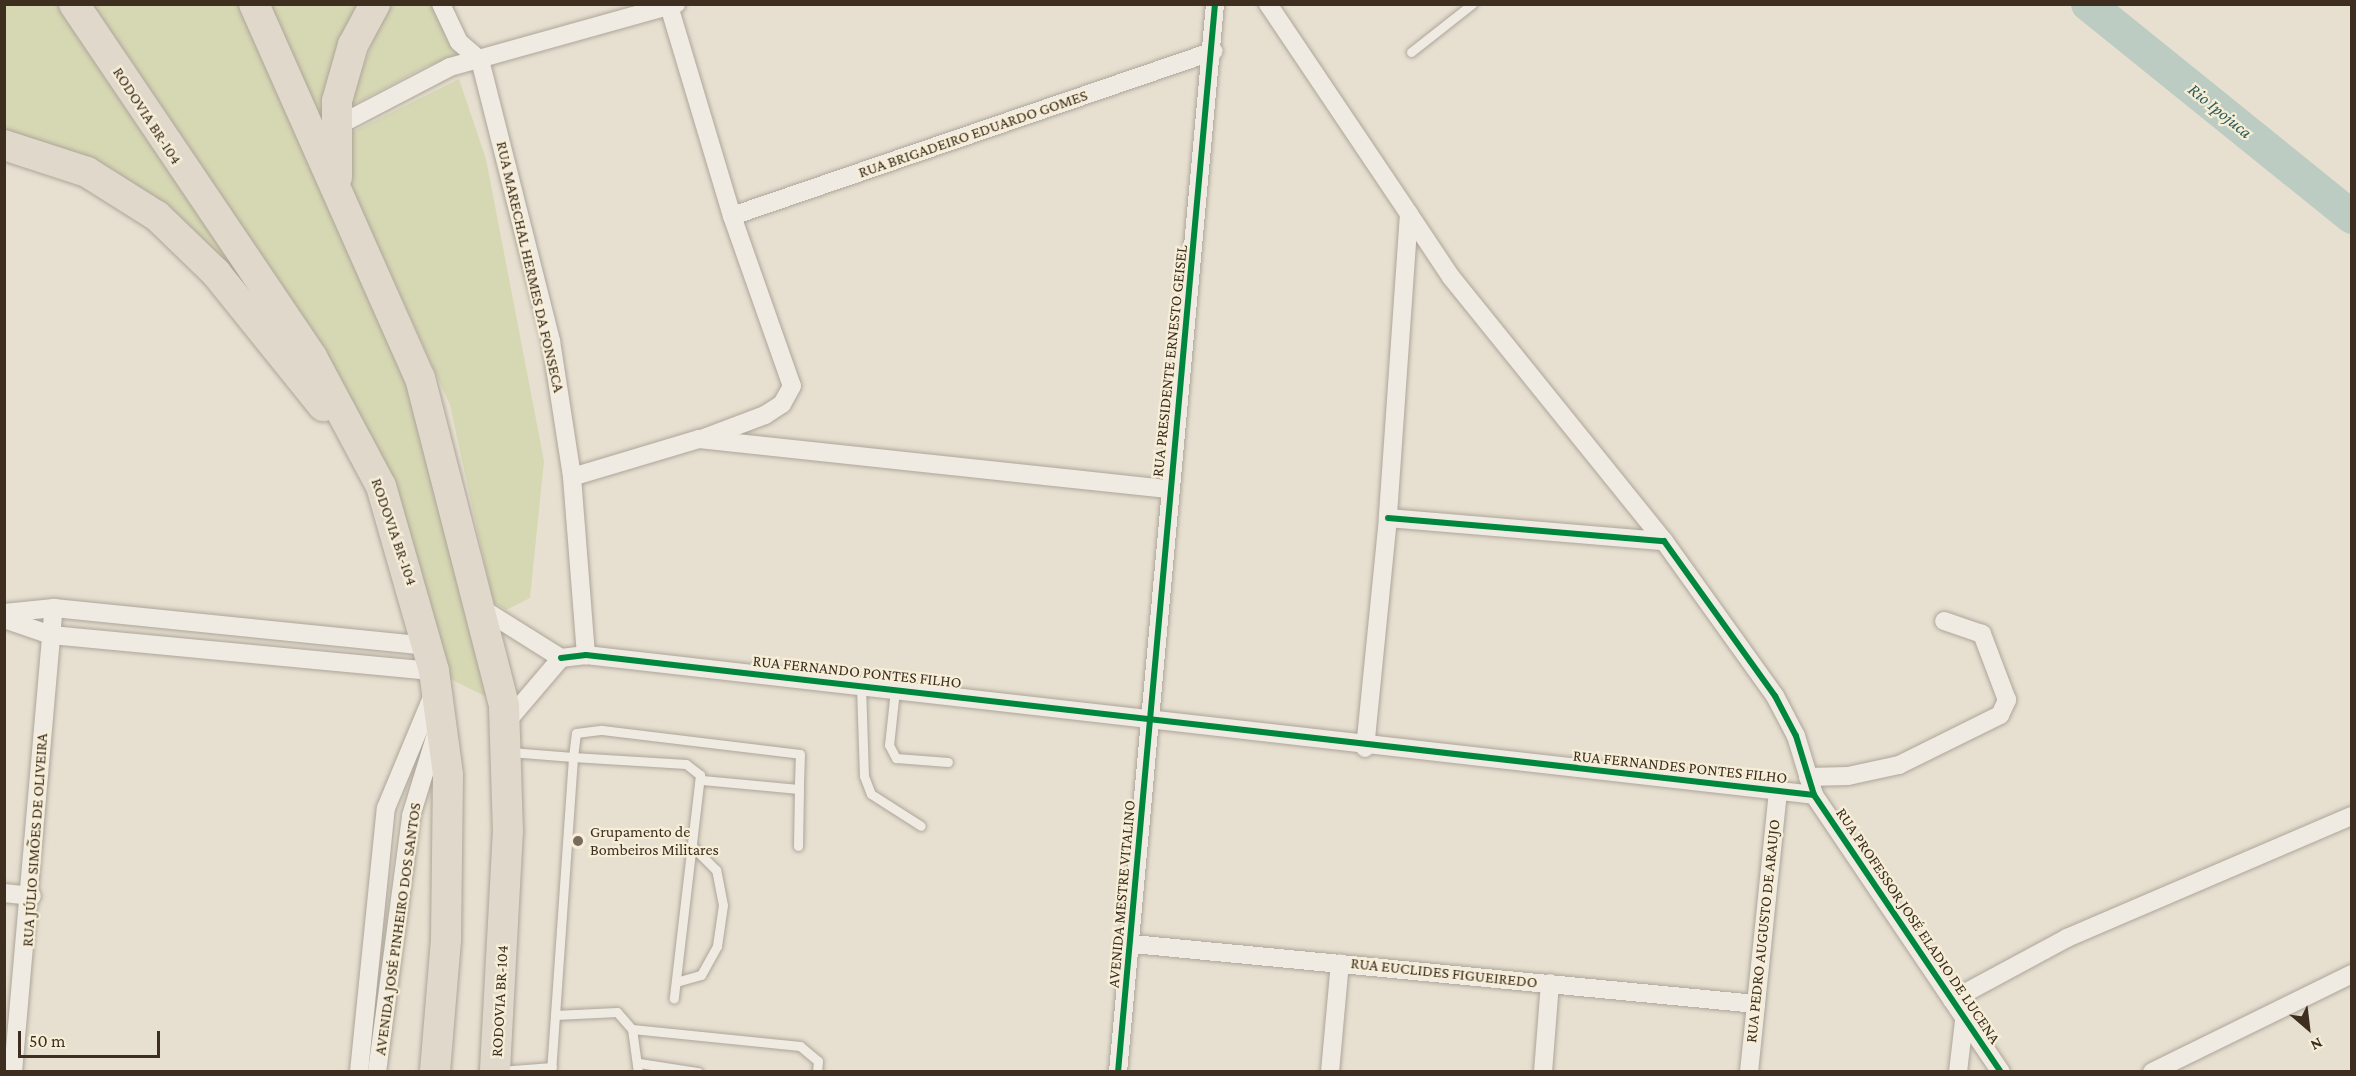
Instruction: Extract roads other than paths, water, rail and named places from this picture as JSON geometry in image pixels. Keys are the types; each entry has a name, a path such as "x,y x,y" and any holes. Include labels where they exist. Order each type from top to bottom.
{"highway":[{"name":"RODOVIA BR-104","path":"74,4 312,357 367,461 394,527 433,668 448,776 446,928 435,1071"},
{"name":"RODOVIA BR-104","path":"254,4 337,186 428,401 478,606 505,738 508,830 495,1071"},
{"path":"337,186 337,100 353,45 375,4"},
{"path":"4,145 87,172 190,244 367,461"}],"street":[{"path":"441,4 459,42 480,60"},
{"name":"RUA PRESIDENTE ERNESTO GEISEL","path":"1150,719 1170,489 1214,51 1215,4"},
{"name":"RUA PROFESSOR JOSÉ ELADIO DE LUCENA","path":"1268,4 1451,277 1664,541 1775,696 1814,795 1964,1021 2001,1071"},
{"path":"337,126 424,78 673,5 732,216 792,386 782,404 765,415 699,439 572,477"},
{"name":"RUA BRIGADEIRO EDUARDO GOMES","path":"732,216 1214,51"},
{"name":"RUA MARECHAL HERMES DA FONSECA","path":"480,60 551,341 572,477 586,655"},
{"path":"1365,747 1388,518 1404,257 1409,214"},
{"path":"699,439 1170,489"},
{"path":"1388,518 1664,541"},
{"path":"478,606 561,658 505,738"},
{"path":"4,612 54,608 433,668"},
{"name":"RUA JÚLIO SIMÕES DE OLIVEIRA","path":"13,1071 11,1040 32,896 54,608"},
{"path":"4,619 51,635 433,668"},
{"path":"1808,777 1848,776 1899,765 2000,715 2007,700 1982,634 1944,621"},
{"name":"RUA FERNANDO PONTES FILHO","path":"561,658 586,655 1150,719"},
{"name":"AVENIDA JOSÉ PINHEIRO DOS SANTOS","path":"358,1071 386,808 433,668"},
{"name":"AVENIDA JOSÉ PINHEIRO DOS SANTOS","path":"377,1071 411,816 441,717"},
{"name":"RUA FERNANDES PONTES FILHO","path":"1150,719 1365,747 1814,795"},
{"name":"AVENIDA MESTRE VITALINO","path":"1118,1071 1133,944 1150,719"},
{"name":"RUA PEDRO AUGUSTO DE ARAUJO","path":"1749,1071 1778,791"},
{"path":"1952,1000 2067,938 2352,816"},
{"path":"4,893 32,896"},
{"name":"RUA EUCLIDES FIGUEIREDO","path":"1133,944 1755,1004"},
{"path":"1330,1071 1340,963"},
{"path":"2152,1071 2352,974"},
{"path":"1543,1071 1550,983"},
{"name":"RUA PROFESSOR JOSÉ ELADIO DE LUCENA","path":"1958,1071 1964,1021"}],"lane":[{"path":"1411,52 1472,4"},
{"path":"861,686 864,776 871,794 921,826"},
{"path":"895,690 889,745 896,758 948,762"},
{"path":"495,1071 552,1069 576,733 602,730 800,754 798,846"},
{"path":"505,738 573,757 686,764 702,780 799,789"},
{"path":"674,998 702,780"},
{"path":"676,982 701,975 717,946 723,905 716,870 693,847"},
{"path":"555,1015 617,1012 632,1029 638,1067 698,1071"},
{"path":"632,1029 800,1046 818,1061 817,1071"}],"waterway":[{"name":"Rio Ipojuca","path":"2088,4 2352,217"}],"place":[{"name":"Grupamento de Bombeiros Militares","path":"578,841"}]}
